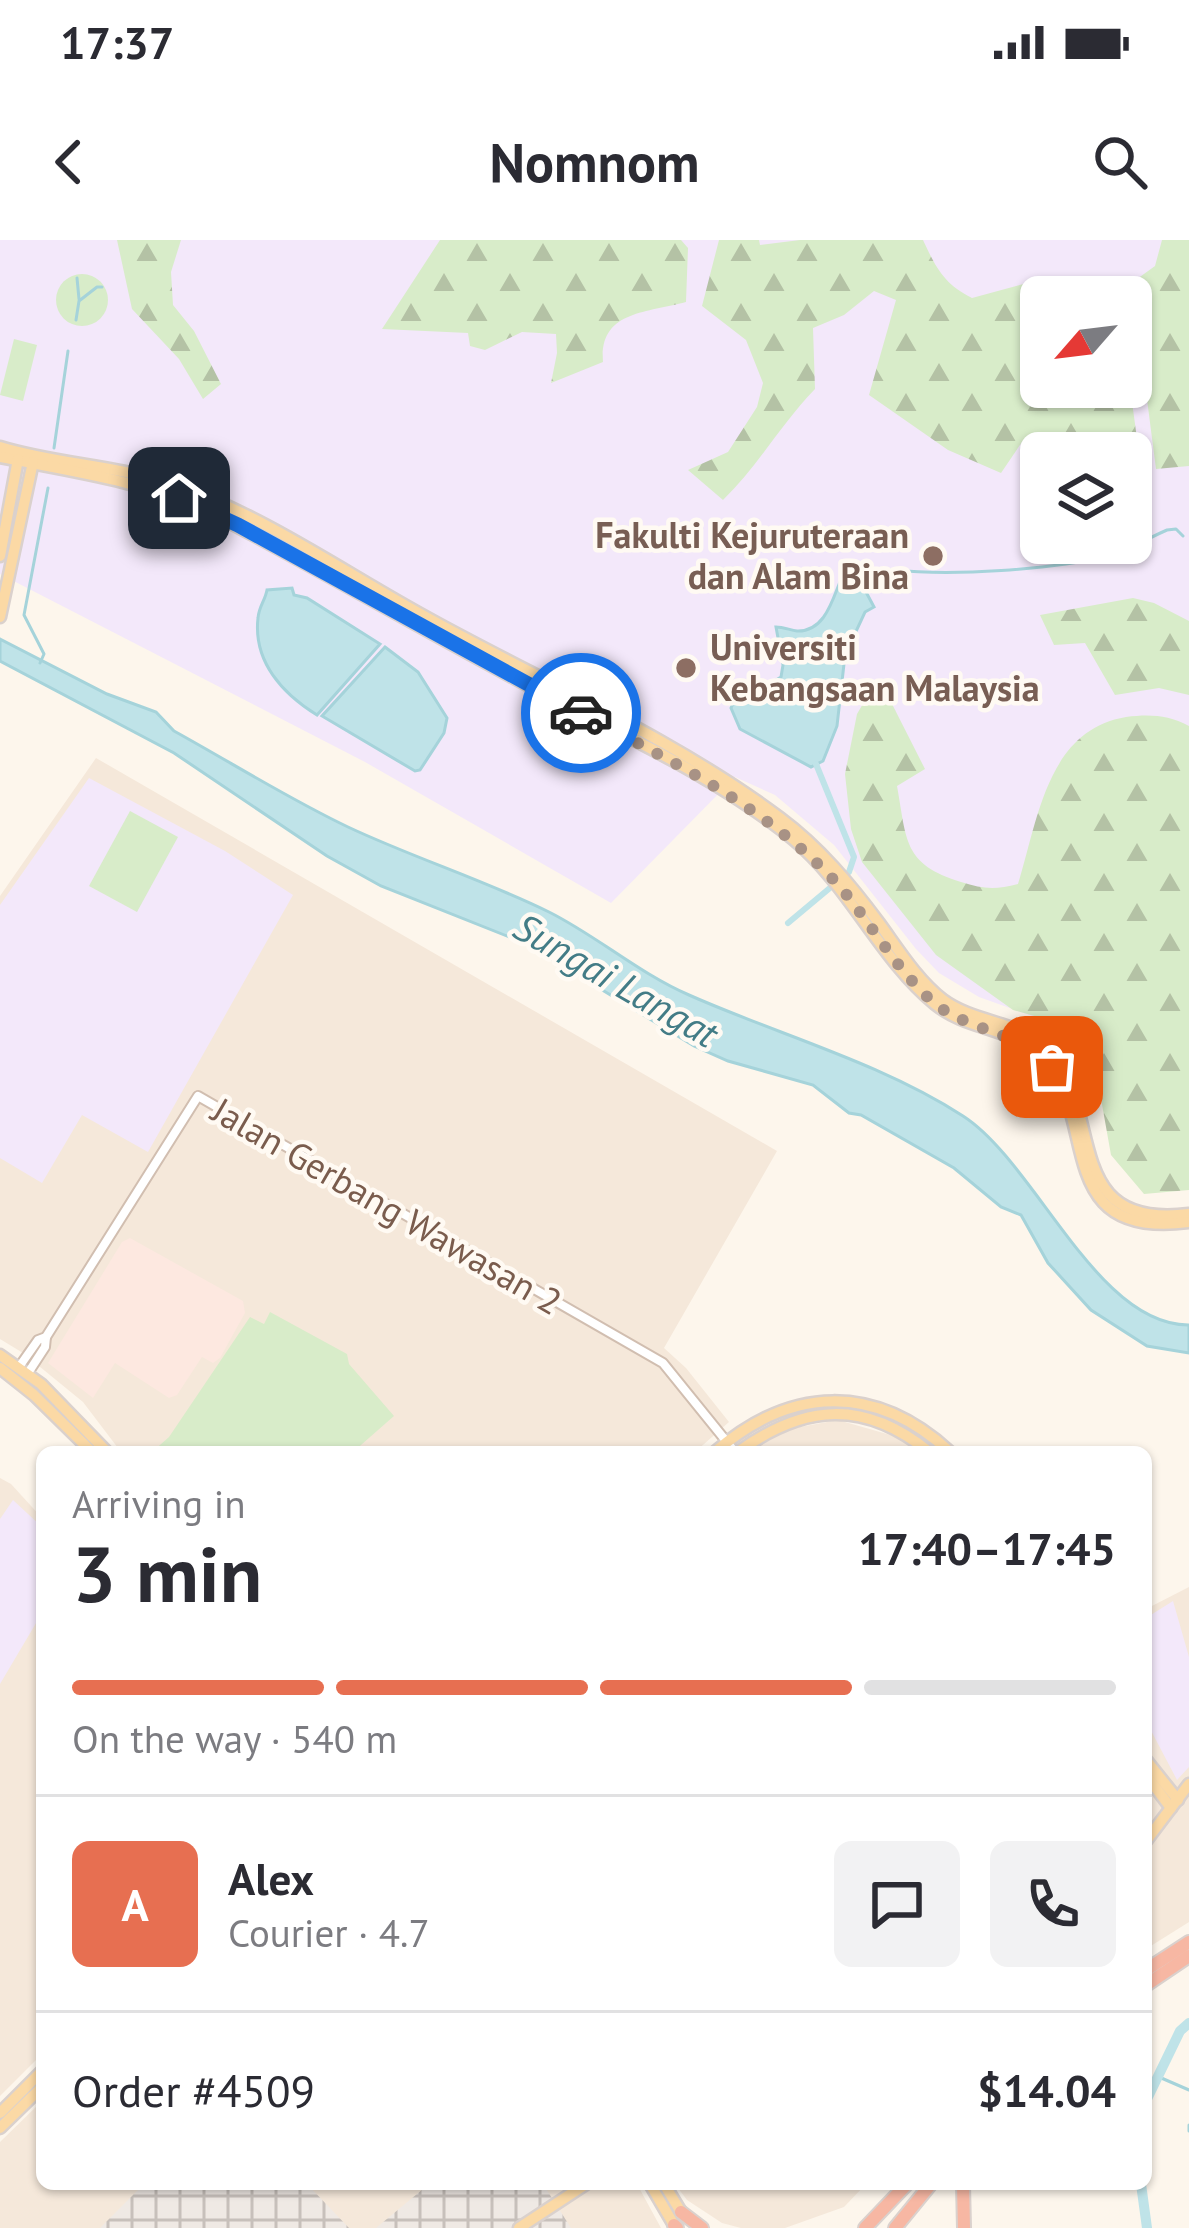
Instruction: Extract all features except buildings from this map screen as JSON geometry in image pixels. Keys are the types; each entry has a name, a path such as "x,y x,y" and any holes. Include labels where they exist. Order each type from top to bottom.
{"highway":[{"path":"1152,1966 1189,1942"},
{"path":"1152,1981 1189,1956"},
{"path":"865,2228 905,2190"},
{"path":"878,2228 906,2190"},
{"path":"895,2228 926,2190"},
{"path":"964,2190 964,2228"},
{"path":"681,2212 698,2228"}],"main road":[{"path":"21,488 9,452 179,498 238,525 720,790 796,842 840,880 906,974 938,1006 957,1019 1024,1043 1052,1067 1064,1089 1084,1173 1107,1204 1144,1222 1189,1218"},
{"path":"0,617 21,488 41,457"},
{"path":"21,488 37,475 41,457"},
{"path":"0,1355 24,1370 101,1446"},
{"path":"0,1368 86,1446"},
{"path":"728,1441 772,1412 830,1401 879,1408 921,1428 943,1446"},
{"path":"728,1441 810,1415 856,1415 902,1432 921,1446"},
{"path":"902,1432 921,1428"},
{"path":"921,1428 926,1446"},
{"path":"1153,1780 1173,1786 1189,1782"},
{"path":"1153,1780 1174,1804"},
{"path":"1153,1780 1158,1826"},
{"path":"1152,1834 1189,1782"},
{"path":"0,2113 36,2077"},
{"path":"0,2128 36,2092"},
{"path":"519,2228 577,2190"},
{"path":"654,2190 676,2227"},
{"path":"668,2190 681,2212"}],"street":[{"name":"Jalan Gerbang Wawasan 2","path":"24,1370 38,1340 46,1337 198,1096 663,1363 728,1441"}],"shaded area":[{"name":"Universiti Kebangsaan Malaysia","path":"0,240 1189,240 1189,995 1074,1031 979,997 939,973 916,949 834,845 775,795 735,777 611,903 365,762 0,574"},
{"path":"96,758 777,1151 664,1348 729,1422 702,1446 116,1446 83,1402 0,1339 0,896"},
{"path":"89,778 225,851 293,895 148,1152 82,1115 42,1183 0,1158 0,905"},
{"path":"130,1238 243,1301 245,1313 220,1358 213,1363 202,1357 177,1395 169,1398 115,1363 93,1398 48,1363 122,1242"},
{"path":"838,1420 901,1438 910,1446 759,1446 789,1429"},
{"path":"0,1478 36,1511 36,2060 0,2096"},
{"path":"13,1500 36,1521 36,1623 0,1684 0,1519"},
{"path":"1189,1587 1189,1922 1152,1945 1152,1606"},
{"path":"1173,1601 1189,1657 1189,1767 1177,1780 1152,1732 1152,1614"},
{"path":"36,2107 36,2190 640,2190 661,2228 0,2228 0,2142"},
{"path":"138,2190 313,2190 349,2228 100,2228"},
{"path":"422,2190 547,2190 571,2228 376,2228"},
{"path":"680,2190 860,2190 844,2207 785,2228 722,2223"}],"green space":[{"path":"117,240 181,240 171,272 173,305 194,331 221,384 203,399 179,359 132,309"},
{"path":"440,240 681,240 688,248 686,302 628,317 609,333 603,362 551,383 556,334 522,332 485,350 470,346 468,333 382,329"},
{"path":"719,240 759,240 760,245 800,240 923,240 942,274 972,298 1020,285 1020,408 1133,408 1136,432 1020,432 1020,445 1001,473 948,450 869,395 896,300 874,291 844,315 813,328 815,389 723,500 688,470 728,452 757,407 763,383 746,340 702,306"},
{"path":"1162,240 1189,240 1189,466 1156,469 1148,408 1152,408 1152,276 1141,276 1155,266"},
{"path":"82,274 100,282 108,300 100,318 82,326 64,318 56,300 64,282"},
{"path":"14,339 37,345 23,401 0,395"},
{"path":"1133,598 1189,621 1189,695 1159,688 1115,695 1085,643 1054,645 1040,615"},
{"path":"871,690 890,700 925,769 897,786 911,848 942,875 983,887 1018,884 1050,781 1079,740 1099,725 1126,717 1159,716 1189,726 1189,1190 1144,1194 1111,1155 1095,1065 1070,1026 1013,1010 936,955 862,862 851,829 845,774 857,714"},
{"path":"130,811 178,837 137,912 89,886"},
{"path":"270,1312 347,1354 349,1364 394,1416 360,1446 159,1446 250,1317 264,1324"}],"water":[{"path":"884,569 893,570 866,592 874,607 865,612 845,655 837,726 823,761 811,767 740,729 731,708 735,700 746,690 781,677 776,627 797,631 815,626 827,612 842,577 857,583 866,575 874,582"},
{"path":"292,588 294,595 307,598 380,644 317,715 282,687 260,649 258,618 267,590"},
{"name":"Sungai Langat","path":"0,639 107,694 156,712 174,731 326,816 549,912 671,986 897,1080 963,1116 990,1139 1096,1272 1125,1299 1156,1318 1189,1325 1189,1353 1147,1346 1091,1310 1048,1263 1021,1215 1001,1207 954,1168 861,1115 849,1113 813,1085 728,1061 694,1046 527,944 381,886 327,856 174,753 0,661"},
{"path":"385,647 418,672 447,718 444,733 420,770 322,716"}],"waterway":[{"path":"77,278 79,299"},
{"path":"76,320 79,301 102,287"},
{"path":"54,448 68,351"},
{"path":"40,663 44,654 24,615 48,488"},
{"path":"893,570 972,572 1058,565 1115,554 1167,530 1176,529 1183,536"},
{"path":"788,923 849,872 854,857 816,764"},
{"path":"1152,2089 1180,2031 1189,2023"},
{"path":"1159,2077 1189,2090"},
{"path":"1189,2125 1189,2131"},
{"path":"1142,2190 1147,2228"}],"way so far":[{"path":"581,713 767,820 841,887 906,974 938,1006 957,1019 1024,1043 1052,1067"}],"place":[{"name":"Fakulti Kejuruteraan dan Alam Bina","path":"933,556"},
{"name":"Universiti Kebangsaan Malaysia","path":"686,668"}],"route":[{"path":"179,498 238,525 581,713"}]}
